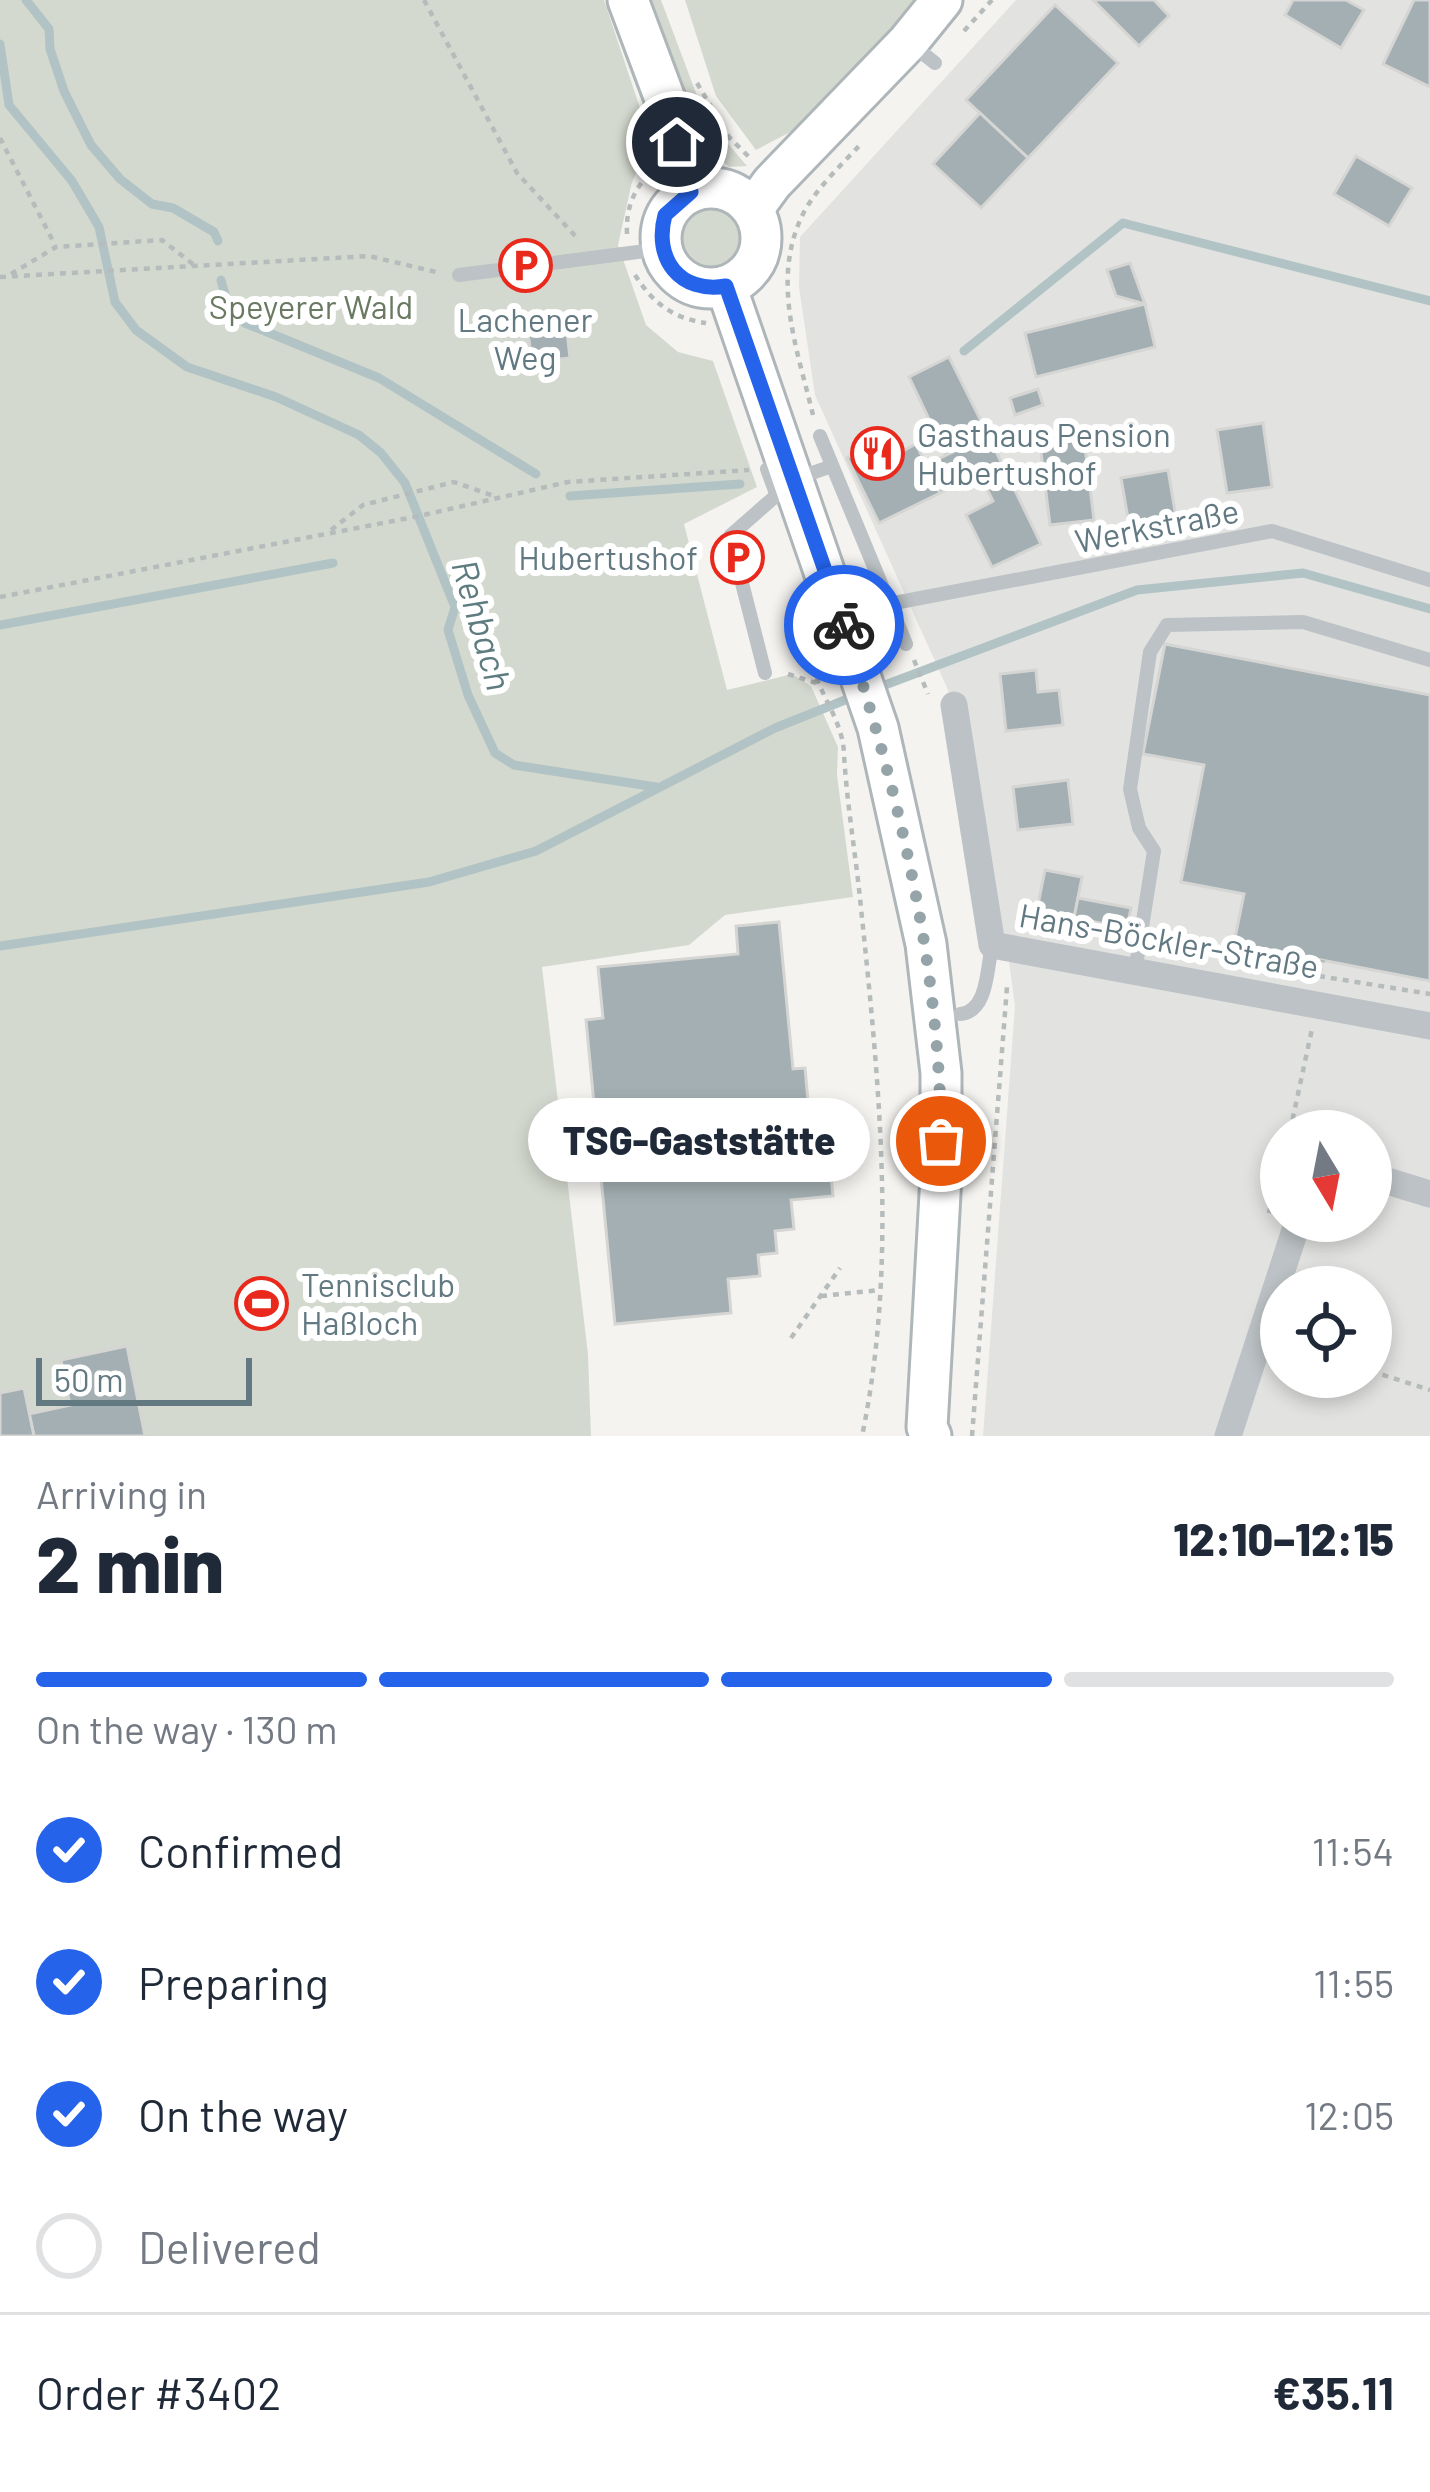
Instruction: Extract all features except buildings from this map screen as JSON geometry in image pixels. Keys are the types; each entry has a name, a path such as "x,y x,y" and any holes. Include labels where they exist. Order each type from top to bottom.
{"main road":[{"path":"628,0 665,99 691,192"},
{"path":"753,209 772,183 922,52 942,0"},
{"path":"724,189 753,209 761,238 758,254 751,268 726,286 711,289 685,281 645,250 665,215 691,192 724,189"},
{"path":"726,286 878,728 926,944 940,1072 936,1314 927,1433"}],"street":[{"name":"Hans-Böckler-Straße","path":"945,708 992,945 1430,1026"},
{"path":"1392,1182 1430,1194"},
{"path":"1228,1436 1291,1242"}],"lane":[{"path":"459,275 645,250"},
{"path":"765,673 730,536 793,478 820,436"},
{"path":"793,478 889,604 906,644"},
{"name":"Werkstraße","path":"889,604 1272,531 1430,580"},
{"path":"1136,972 1154,851 1139,828 1130,789 1150,652 1167,625 1303,622 1430,660"},
{"path":"960,1014 979,1006 992,945"}],"path":[{"path":"424,0 518,173 593,258"},
{"path":"694,79 729,137"},
{"path":"0,138 56,247"},
{"path":"805,210 788,264 786,303 820,436"},
{"path":"3,277 56,247 125,242 162,240 194,265"},
{"path":"645,250 634,274 648,296 679,319 710,324"},
{"path":"3,277 369,256 459,275"},
{"path":"0,597 568,482 793,478"},
{"path":"326,534 363,505 434,486 454,482 498,498"},
{"path":"906,644 945,708"},
{"path":"765,673 792,674 816,683 845,749 843,773 861,905 879,1108 880,1290 874,1377 862,1436"},
{"path":"972,1436 1009,1002 1006,970 992,945"},
{"path":"1319,974 1323,960"},
{"path":"1294,1110 1316,1005"},
{"path":"791,1338 841,1268"},
{"path":"821,1296 880,1290"},
{"path":"1392,1378 1430,1390"}],"shaded area":[{"path":"1016,0 1430,0 1430,1436 983,1436 1015,1006 1009,961 948,690 815,395 799,287 800,237"}],"green space":[{"name":"Speyerer Wald","path":"0,0 604,0 651,141 632,182 618,245 646,325 678,352 713,361 757,487 684,524 727,690 792,674 811,686 838,747 837,775 853,897 725,915 689,945 542,967 588,1354 591,1436 0,1436"},
{"path":"642,0 661,0 705,117 747,166 729,167 694,135"},
{"path":"685,0 919,0 798,128 756,150 716,96"},
{"path":"712,209 734,217 742,239 734,261 712,269 690,261 682,239 690,217"}],"waterway":[{"path":"26,0 49,29 50,49 64,91 91,145 120,179 152,204 173,208 214,232 218,241"},
{"name":"Rehbach","path":"0,44 9,105 72,181 99,227 115,302 136,330 187,367 276,397 359,435 405,483 455,607 448,630 468,695 495,753 514,765 656,787"},
{"path":"964,351 1123,223 1430,301"},
{"path":"221,280 229,309 245,323 379,378 536,474"},
{"path":"570,496 740,484"},
{"path":"0,625 333,563"},
{"name":"Rehbach","path":"877,688 1137,590 1303,573 1430,609"},
{"name":"Rehbach","path":"0,946 429,882 536,851 775,728 855,696"}],"way so far":[{"path":"844,625 878,728 926,944 940,1072 941,1141"}],"place":[{"name":"Lachener Weg","path":"525,266"},
{"name":"Gasthaus Pension Hubertushof","path":"878,454"},
{"name":"Hubertushof","path":"737,558"},
{"name":"TSG-Gaststätte","path":"941,1141"},
{"name":"Tennisclub Haßloch","path":"262,1304"}],"route":[{"path":"677,142 691,192 665,215 661,231 666,262 674,273 697,286 726,286 844,625"}]}
